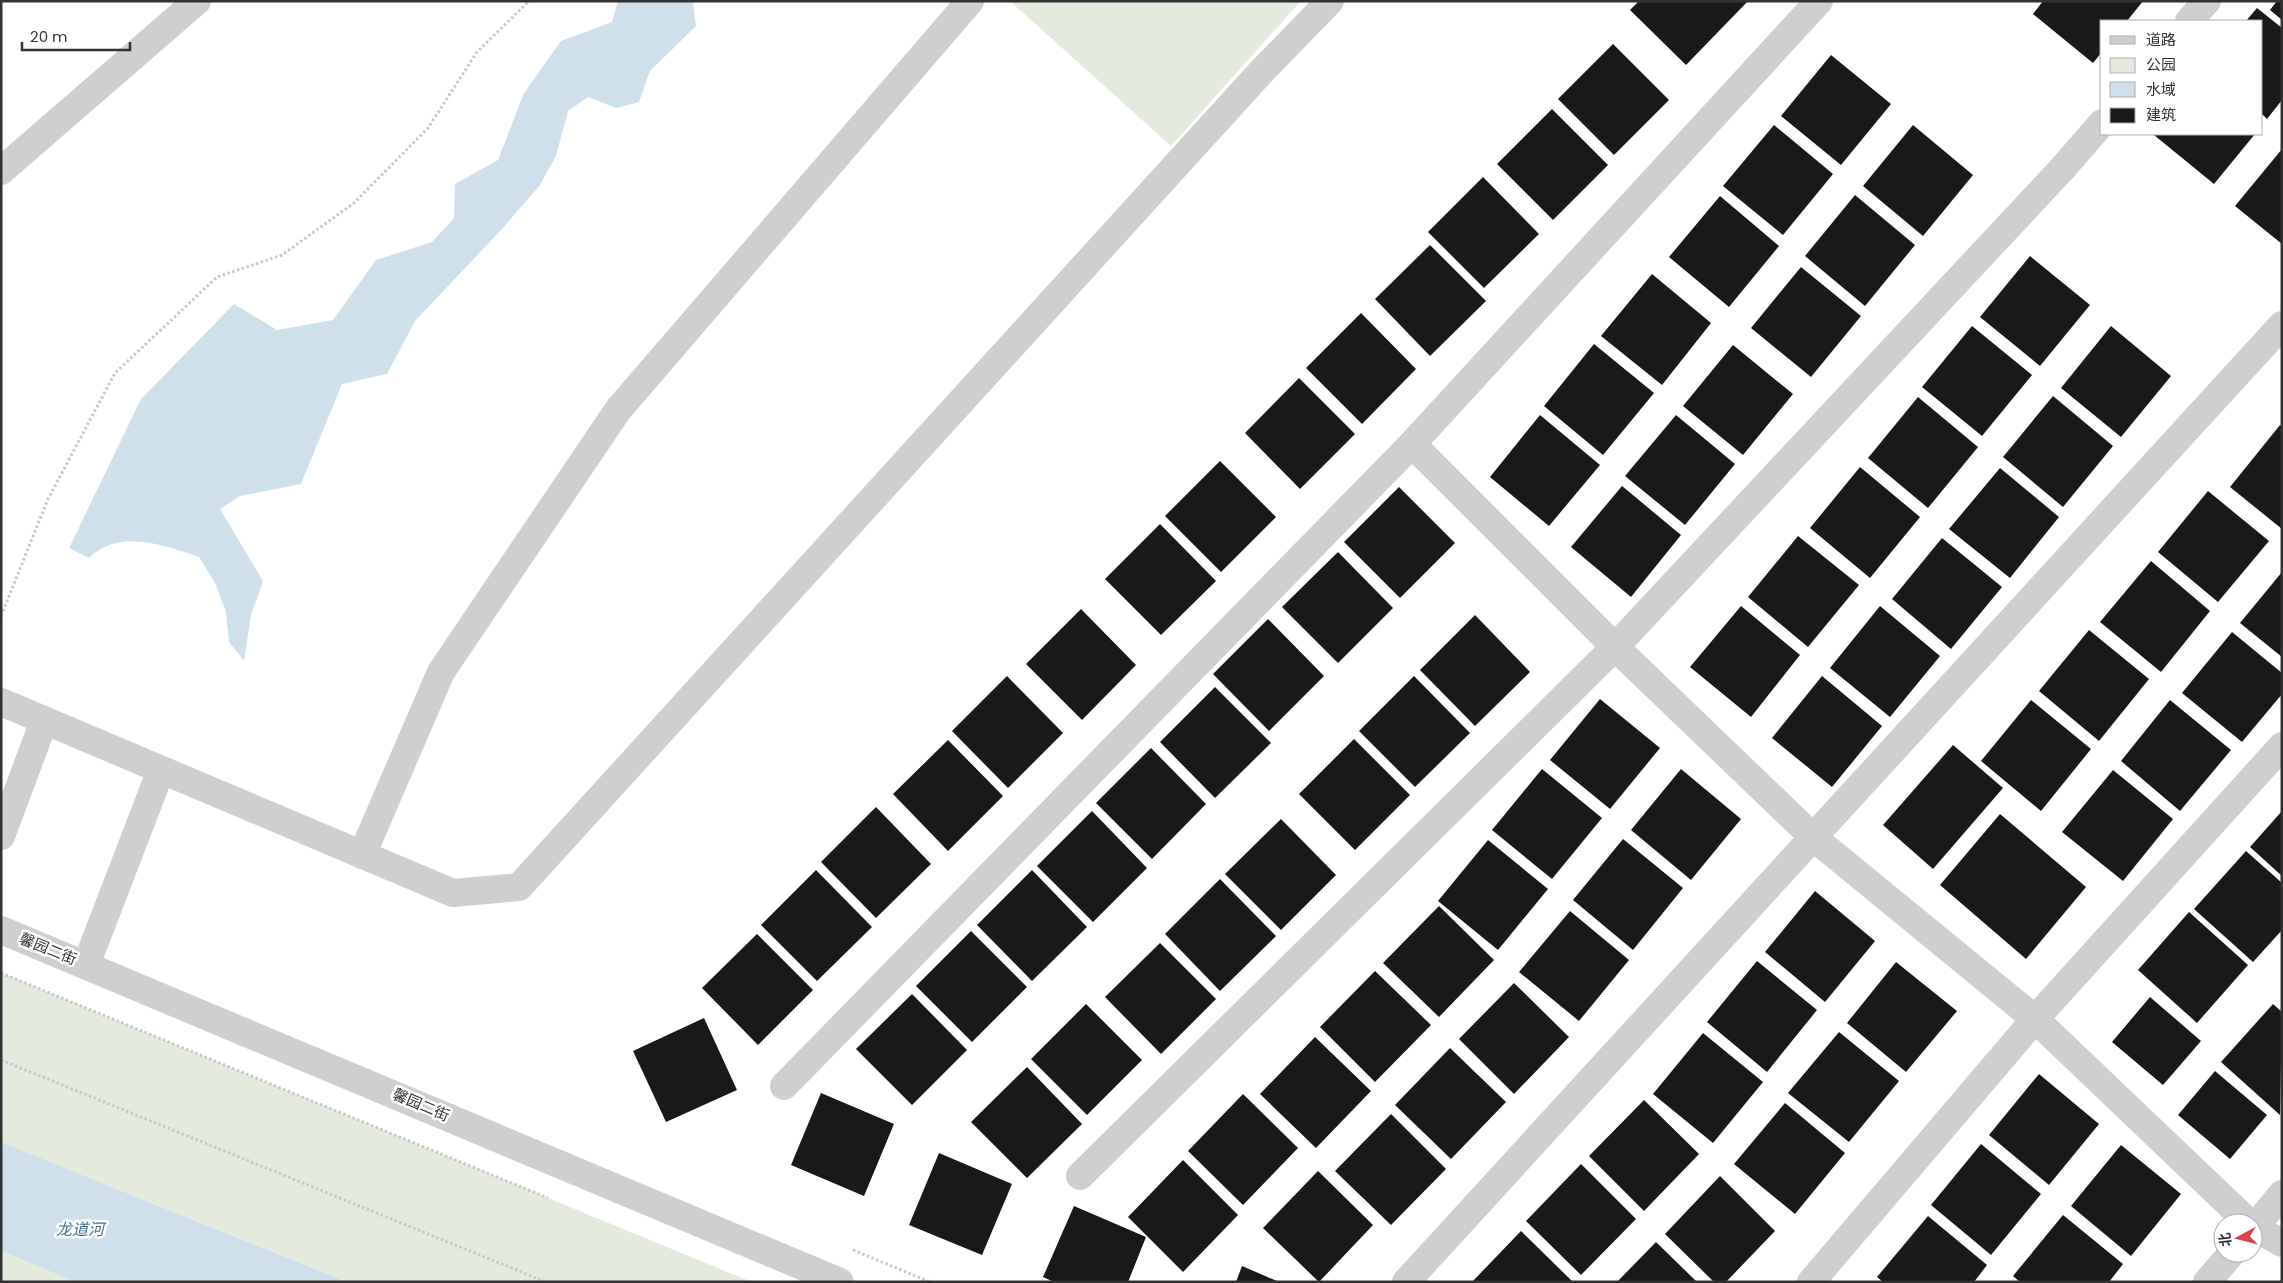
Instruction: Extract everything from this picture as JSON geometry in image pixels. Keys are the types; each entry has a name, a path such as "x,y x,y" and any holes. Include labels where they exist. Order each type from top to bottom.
{"street":[{"path":"1,171 197,1"},
{"path":"362,855 441,672 618,410 970,1"},
{"path":"1,702 453,893 519,887 1261,72 1330,1"},
{"path":"784,1086 1412,444 1819,1"},
{"path":"2190,20 2207,1"},
{"path":"1080,1176 1616,647 2062,169 2100,124"},
{"path":"1406,1282 2282,325"},
{"path":"1412,444 1616,647 1814,838 2035,1019 2237,1213"},
{"path":"1,836 44,721"},
{"path":"1811,1282 2035,1019 2282,746"},
{"path":"86,965 161,770"},
{"name":"馨园二街","path":"1,930 840,1282"},
{"path":"2263,1215 2282,1194"},
{"path":"2263,1233 2282,1243"},
{"path":"2207,1282 2223,1263"}],"path":[{"path":"1,616 48,499 116,373 217,277 282,255 354,203 428,128 477,52 529,1"},
{"path":"1,973 550,1199"},
{"path":"1,1060 546,1282"}],"green space":[{"path":"1010,1 1301,1 1171,146"},
{"path":"1,973 752,1282 347,1282 1,1142"},
{"path":"1,1251 75,1282 1,1282"}],"water":[{"path":"618,1 693,1 696,26 650,71 639,102 616,108 588,97 568,111 556,156 540,185 502,229 415,321 387,374 342,384 301,484 240,496 220,509 263,581 251,615 244,661 229,642 226,612 215,583 199,557 157,544 128,541 101,549 89,558 69,548 141,399 234,304 277,330 333,320 376,260 432,242 454,218 455,184 498,160 524,93 561,41 612,22"},
{"name":"龙道河","path":"1,1142 347,1282 75,1282 1,1251"}],"building":[{"path":"1639,1 1748,1 1686,65 1630,10"},
{"path":"2043,1 2143,1 2128,20 2100,20 2100,54 2093,63 2033,14"},
{"path":"2277,1 2282,1 2282,20 2270,10"},
{"path":"2257,8 2282,28 2282,100 2267,119 2263,115 2263,20 2247,20"},
{"path":"1613,44 1669,100 1614,155 1558,99"},
{"path":"1831,55 1891,104 1841,165 1781,116"},
{"path":"1552,109 1608,165 1553,220 1497,164"},
{"path":"1774,125 1833,174 1783,235 1723,186"},
{"path":"1913,125 1973,175 1923,236 1863,186"},
{"path":"2154,135 2254,135 2214,184"},
{"path":"2282,149 2282,244 2235,206"},
{"path":"1483,177 1539,234 1484,288 1428,232"},
{"path":"1855,195 1915,245 1865,306 1805,256"},
{"path":"1720,196 1779,246 1729,307 1669,257"},
{"path":"1430,245 1486,301 1430,356 1375,299"},
{"path":"2030,256 2090,305 2040,366 1980,317"},
{"path":"1801,267 1861,316 1811,377 1751,328"},
{"path":"1652,274 1711,323 1662,385 1601,336"},
{"path":"1361,313 1416,369 1362,424 1306,368"},
{"path":"1972,326 2032,375 1982,436 1922,387"},
{"path":"2111,326 2171,376 2121,437 2061,388"},
{"path":"1594,344 1654,393 1603,455 1544,406"},
{"path":"1733,345 1793,394 1743,455 1683,406"},
{"path":"1299,378 1355,434 1300,489 1245,433"},
{"path":"2053,396 2113,446 2063,507 2003,457"},
{"path":"1918,397 1978,447 1928,508 1868,458"},
{"path":"1540,415 1600,465 1549,526 1490,477"},
{"path":"1676,415 1735,464 1685,525 1625,476"},
{"path":"2280,425 2282,427 2282,529 2230,487"},
{"path":"1220,461 1276,517 1221,572 1165,516"},
{"path":"1860,467 1920,517 1870,578 1810,528"},
{"path":"2000,468 2059,517 2010,578 1949,529"},
{"path":"1622,486 1681,535 1631,597 1571,547"},
{"path":"1399,487 1455,543 1400,598 1344,542"},
{"path":"2208,491 2269,541 2218,602 2158,552"},
{"path":"1160,524 1216,581 1161,635 1105,579"},
{"path":"1798,536 1859,585 1808,647 1748,597"},
{"path":"1942,538 2002,587 1951,649 1892,599"},
{"path":"1338,552 1393,608 1338,663 1282,607"},
{"path":"2151,561 2210,611 2161,672 2100,622"},
{"path":"2282,572 2282,657 2240,623"},
{"path":"1741,606 1800,655 1751,717 1690,667"},
{"path":"1880,606 1940,656 1890,717 1830,668"},
{"path":"1081,609 1136,665 1082,720 1026,664"},
{"path":"1475,615 1530,672 1475,726 1420,670"},
{"path":"1268,619 1324,676 1269,731 1213,674"},
{"path":"2089,630 2149,679 2099,741 2039,691"},
{"path":"2232,632 2282,673 2282,694 2242,742 2182,693"},
{"path":"1007,676 1063,733 1008,788 952,731"},
{"path":"1414,676 1470,733 1415,787 1359,731"},
{"path":"1822,676 1882,726 1832,787 1772,738"},
{"path":"1215,687 1271,743 1215,798 1160,742"},
{"path":"1600,699 1660,748 1610,809 1550,760"},
{"path":"2031,700 2091,749 2041,811 1981,761"},
{"path":"2170,700 2231,750 2180,811 2121,761"},
{"path":"1354,739 1410,795 1355,850 1299,794"},
{"path":"948,740 1003,796 948,851 893,794"},
{"path":"1953,745 2003,788 1933,869 1883,825"},
{"path":"1151,748 1206,804 1152,859 1096,803"},
{"path":"1542,769 1602,818 1552,879 1492,830"},
{"path":"1681,769 1741,819 1691,880 1631,830"},
{"path":"2113,770 2173,819 2123,881 2062,832"},
{"path":"876,807 931,864 876,918 821,862"},
{"path":"1092,811 1147,868 1093,922 1037,866"},
{"path":"2282,811 2282,876 2250,847"},
{"path":"2000,814 2086,887 2026,959 1940,885"},
{"path":"1281,819 1336,875 1281,930 1225,874"},
{"path":"1623,839 1683,888 1633,950 1573,900"},
{"path":"1488,840 1548,889 1498,950 1438,901"},
{"path":"2246,851 2282,883 2282,930 2253,962 2194,909"},
{"path":"816,870 872,927 817,981 761,925"},
{"path":"1032,870 1087,927 1032,981 977,925"},
{"path":"1220,879 1276,936 1220,991 1165,934"},
{"path":"1815,891 1875,941 1825,1002 1765,952"},
{"path":"1439,906 1494,960 1439,1017 1383,963"},
{"path":"1570,911 1629,960 1579,1021 1519,972"},
{"path":"2189,912 2248,965 2197,1023 2138,970"},
{"path":"971,931 1027,987 972,1042 916,986"},
{"path":"757,934 813,990 758,1045 702,988"},
{"path":"1160,943 1216,999 1161,1054 1105,997"},
{"path":"1757,961 1817,1010 1767,1072 1707,1022"},
{"path":"1896,962 1957,1011 1906,1072 1847,1023"},
{"path":"1375,971 1431,1025 1375,1082 1320,1027"},
{"path":"1514,983 1569,1037 1514,1094 1459,1039"},
{"path":"912,994 967,1050 912,1105 856,1049"},
{"path":"2150,997 2201,1041 2163,1085 2112,1042"},
{"path":"1086,1004 1142,1060 1087,1115 1031,1059"},
{"path":"2273,1004 2282,1012 2280,1115 2221,1062"},
{"path":"704,1018 737,1090 666,1122 633,1051"},
{"path":"1839,1032 1899,1081 1849,1142 1788,1093"},
{"path":"1703,1033 1763,1082 1713,1143 1653,1094"},
{"path":"1315,1037 1371,1091 1316,1148 1260,1094"},
{"path":"1450,1048 1506,1102 1451,1159 1395,1105"},
{"path":"1027,1067 1082,1124 1027,1178 971,1122"},
{"path":"2215,1071 2267,1115 2230,1159 2178,1115"},
{"path":"2039,1074 2099,1124 2049,1185 1989,1135"},
{"path":"821,1093 894,1124 864,1196 791,1165"},
{"path":"1243,1094 1298,1148 1243,1205 1188,1151"},
{"path":"1644,1100 1699,1154 1644,1211 1589,1156"},
{"path":"1785,1103 1845,1153 1795,1214 1734,1164"},
{"path":"1391,1114 1446,1169 1391,1225 1335,1171"},
{"path":"1981,1144 2041,1194 1991,1255 1931,1205"},
{"path":"2121,1145 2181,1194 2131,1256 2071,1206"},
{"path":"939,1153 1012,1184 982,1255 909,1225"},
{"path":"1183,1160 1238,1215 1183,1272 1128,1217"},
{"path":"1581,1164 1636,1219 1581,1275 1526,1221"},
{"path":"1318,1171 1373,1225 1319,1282 1263,1228"},
{"path":"1720,1176 1775,1231 1726,1282 1714,1282 1665,1234"},
{"path":"1074,1206 1146,1237 1128,1282 1054,1282 1043,1277"},
{"path":"2063,1215 2123,1264 2109,1282 2020,1282 2013,1276"},
{"path":"1928,1216 1987,1265 1974,1282 1883,1282 1877,1277"},
{"path":"1521,1231 1573,1282 1472,1282"},
{"path":"1656,1242 1697,1282 1617,1282"},
{"path":"1242,1266 1279,1282 1236,1282"}]}
